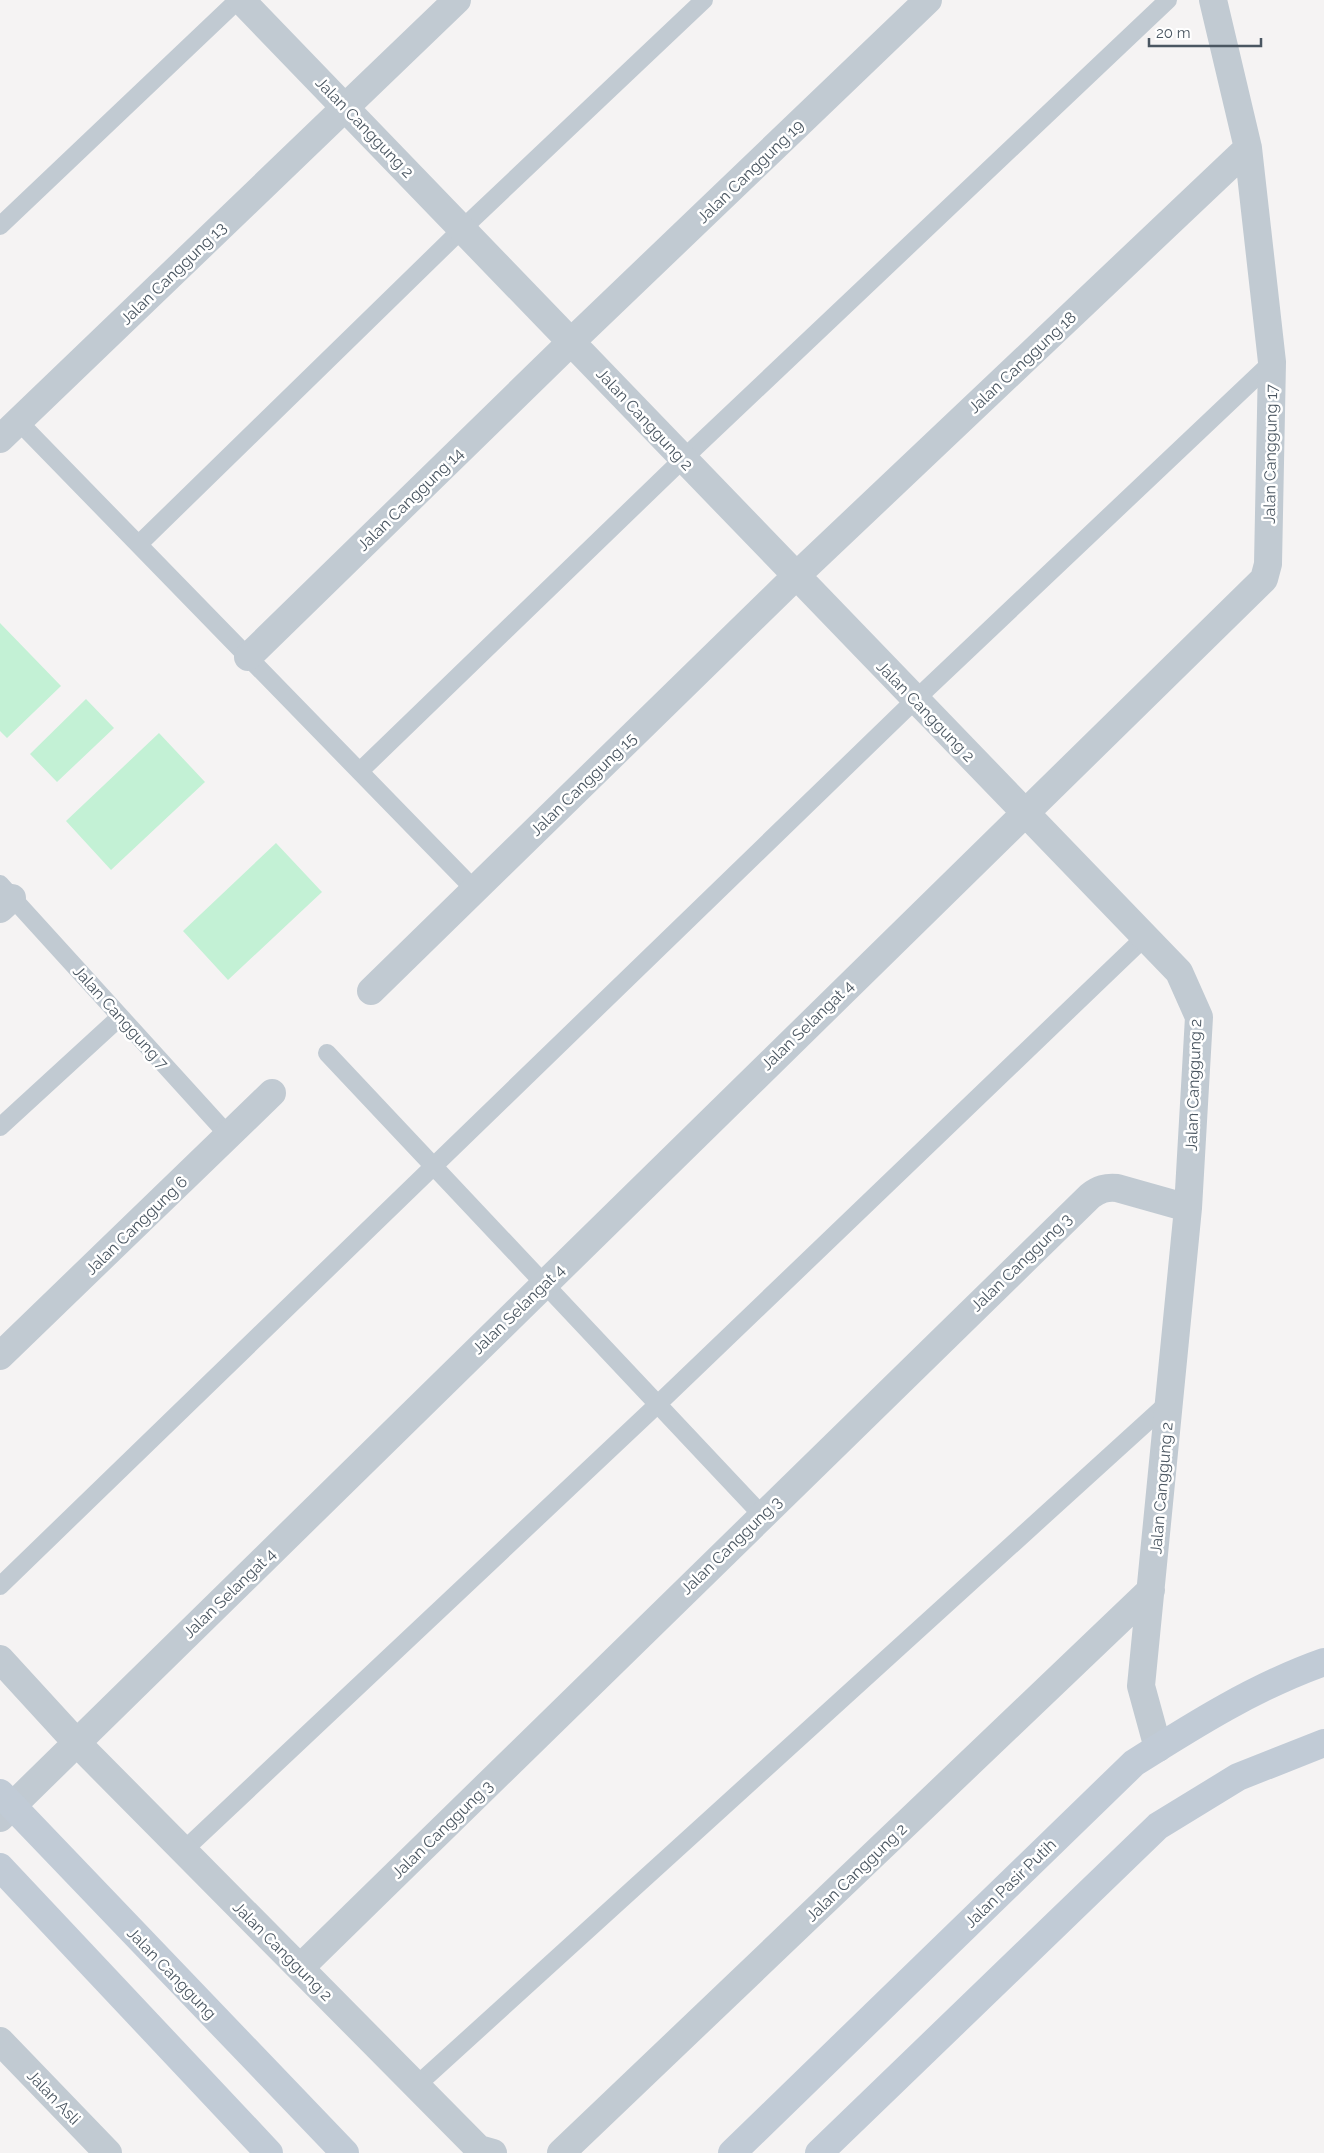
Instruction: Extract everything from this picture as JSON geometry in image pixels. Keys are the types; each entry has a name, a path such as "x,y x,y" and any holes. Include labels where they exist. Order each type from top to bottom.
{"main road":[{"name":"Jalan Pasir Putih","path":"732,2153 1134,1763 1212,1714 1303,1669 1324,1662"},
{"path":"819,2153 1158,1826 1238,1777 1324,1743"},
{"name":"Jalan Canggung","path":"4,1806 345,2153"},
{"path":"0,1867 269,2153"}],"street":[{"name":"Jalan Canggung 2","path":"240,0 572,341 683,459 1179,972 1199,1017 1188,1208 1141,1686 1158,1748"},
{"name":"Jalan Canggung 13","path":"9,430 457,0"},
{"name":"Jalan Canggung 19","path":"572,341 928,0"},
{"name":"Jalan Canggung 17","path":"1024,812 1264,579 1268,564 1272,362 1248,148 1213,0"},
{"name":"Jalan Canggung 18","path":"796,576 1248,148"},
{"name":"Jalan Canggung 14","path":"248,656 572,341"},
{"name":"Jalan Canggung 15","path":"371,991 796,576"},
{"name":"Jalan Selangat 4","path":"4,1806 77,1743 1024,812"},
{"name":"Jalan Canggung 6","path":"0,1356 272,1093"},
{"name":"Jalan Canggung 3","path":"300,1968 1097,1190 1107,1187 1117,1188 1188,1208"},
{"name":"Jalan Canggung 2","path":"561,2153 1151,1590"},
{"name":"Jalan Canggung 2","path":"0,1659 77,1743 479,2150 493,2153"},
{"name":"Jalan Asli","path":"0,2040 108,2153"}],"lane":[{"path":"0,226 240,0"},
{"path":"139,544 462,229 704,0"},
{"path":"360,771 683,459 1168,0"},
{"path":"0,1586 915,700 1272,362"},
{"path":"9,430 139,544 475,890"},
{"name":"Jalan Canggung 7","path":"4,897 120,1017 229,1136"},
{"path":"183,1851 658,1404 1145,937"},
{"path":"0,1127 120,1017"},
{"path":"327,1053 762,1515"},
{"path":"416,2086 1169,1402"}],"green space":[{"path":"0,623 61,686 7,738 0,731"},
{"path":"86,699 114,728 57,782 30,754"},
{"path":"159,733 205,782 111,870 66,821"},
{"path":"276,843 322,892 228,980 183,931"}]}
